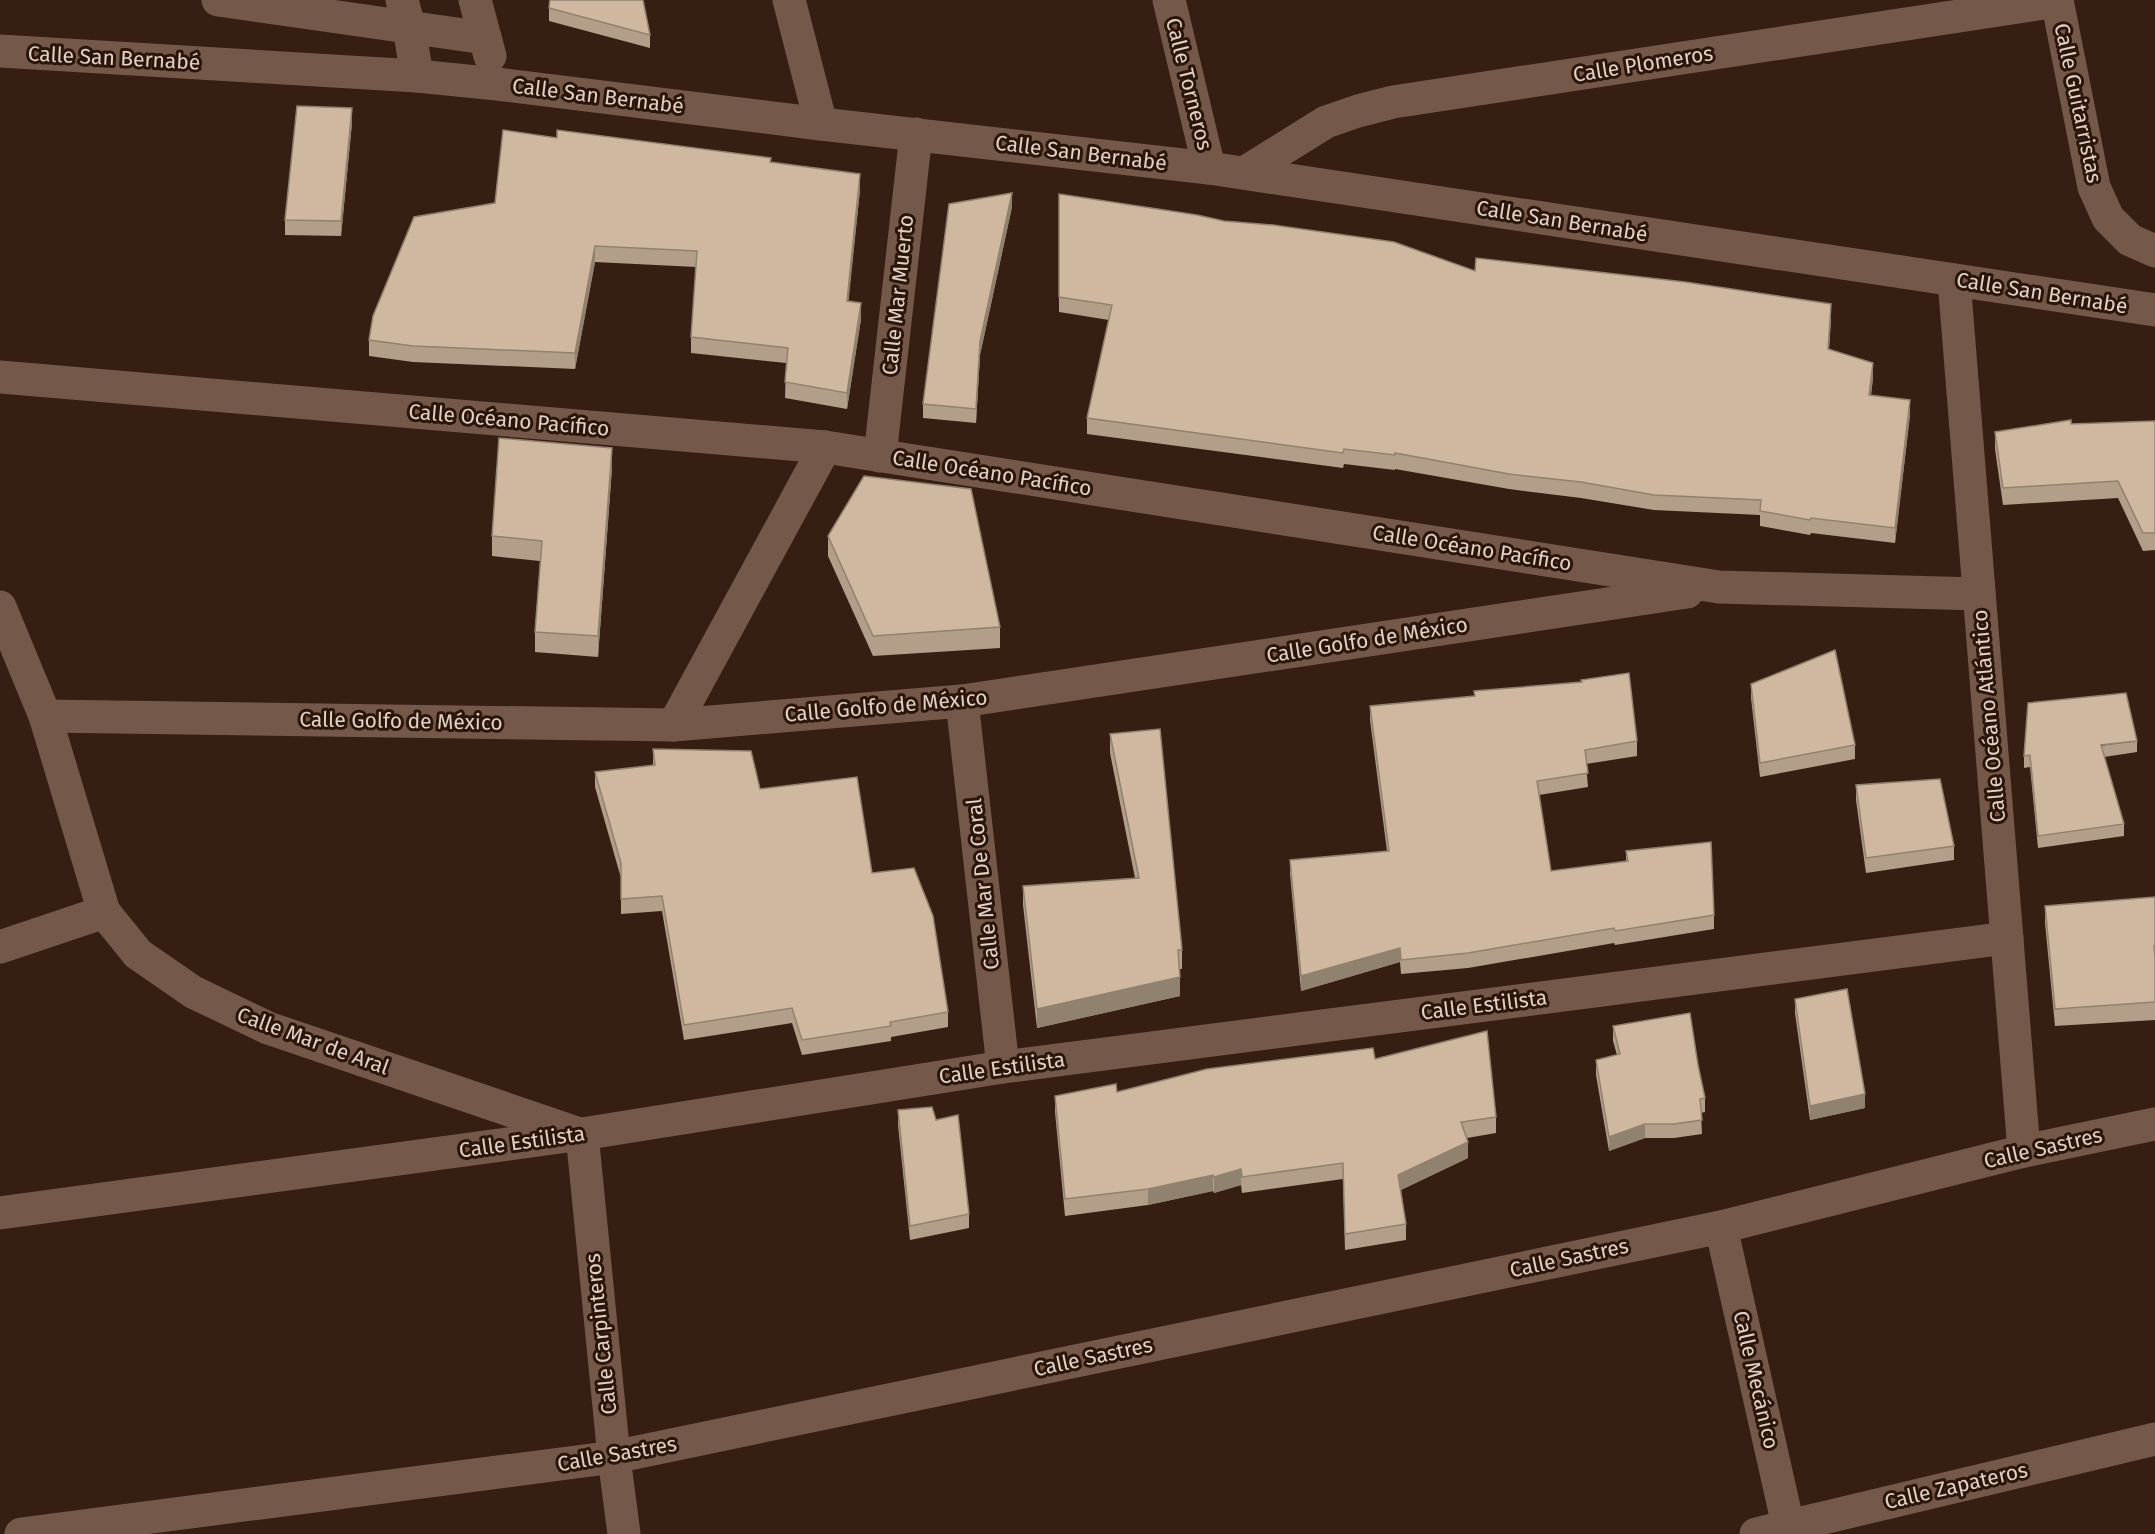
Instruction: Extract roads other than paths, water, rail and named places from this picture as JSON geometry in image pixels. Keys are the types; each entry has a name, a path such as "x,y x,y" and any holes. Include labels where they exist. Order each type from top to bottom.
{"street":[{"path":"218,0 406,14 485,38"},
{"path":"475,0 497,84"},
{"path":"789,0 821,124"},
{"name":"Calle Torneros","path":"1169,0 1209,168"},
{"name":"Calle Plomeros","path":"1244,173 1326,122 1393,102 2057,1"},
{"name":"Calle Guitarristas","path":"2057,1 2094,187 2108,218 2130,240 2155,251"},
{"path":"406,14 417,76"},
{"name":"Calle San Bernabé","path":"0,51 417,76 1209,168 2155,310"},
{"name":"Calle Mar Muerto","path":"880,456 916,134"},
{"name":"Calle Océano Atlántico","path":"1954,280 2024,1151"},
{"name":"Calle Océano Pacífico","path":"0,377 825,447 1719,587 1979,594"},
{"path":"674,725 825,447"},
{"name":"Calle Golfo de México","path":"45,716 674,725 962,701 1719,587"},
{"name":"Calle Mar de Aral","path":"0,607 45,716 104,912 138,954 193,992 268,1028 582,1134"},
{"name":"Calle Mar De Coral","path":"962,701 1003,1067"},
{"path":"0,947 104,912"},
{"name":"Calle Estilista","path":"0,1213 582,1134 1003,1067 2007,938"},
{"name":"Calle Sastres","path":"21,1534 614,1457 1721,1227 2024,1151 2155,1124"},
{"name":"Calle Carpinteros","path":"582,1134 614,1457 624,1534"},
{"name":"Calle Mecánico","path":"1721,1227 1789,1530"},
{"name":"Calle Zapateros","path":"1756,1534 1789,1530 2155,1439"}]}
